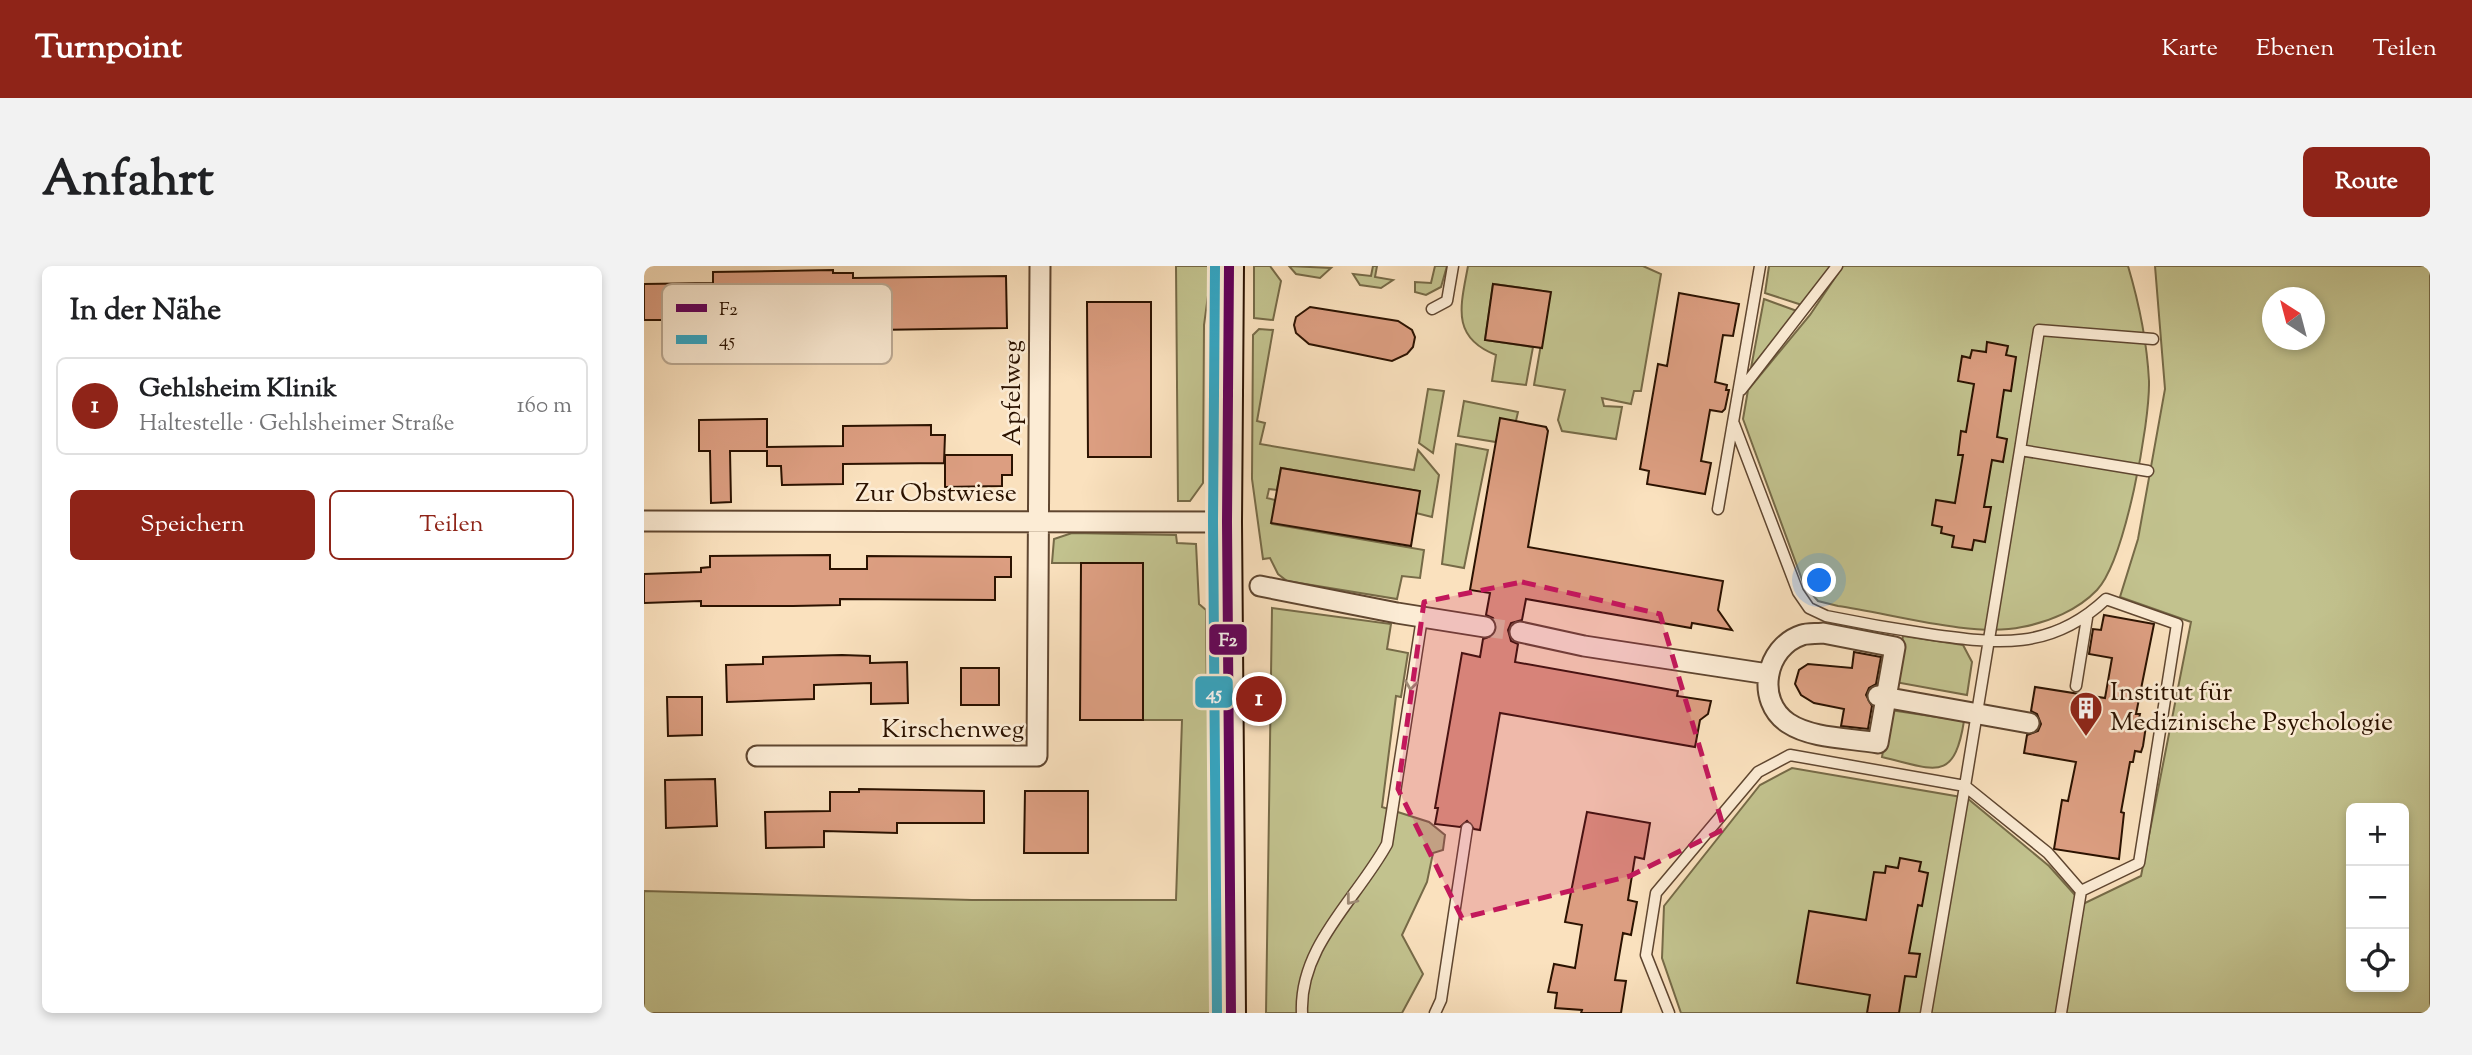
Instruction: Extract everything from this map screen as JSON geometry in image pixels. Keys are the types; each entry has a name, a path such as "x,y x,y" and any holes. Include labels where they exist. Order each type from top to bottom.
{"street":[{"name":"Apfelweg","path":"1040,266 1040,520"},
{"path":"1229,266 1227,522 1231,1013"},
{"name":"Kirschenweg","path":"757,756 1037,757 1040,520"},
{"name":"Zur Obstwiese","path":"644,521 1227,522"},
{"path":"1260,586 1422,618 1485,627"},
{"path":"1520,632 1584,646 1768,674"},
{"path":"1823,634 1895,647 1882,697 1878,743 1806,731 1788,723 1775,709 1768,692 1768,674 1773,658 1786,644 1802,635 1823,634"},
{"path":"1882,697 2029,723"}],"lane":[{"path":"1432,309 1447,302 1453,266"},
{"path":"1718,509 1760,266"},
{"path":"1740,391 1837,266"},
{"path":"1926,1013 2039,330 2153,339"},
{"path":"1734,424 1798,592 1809,608 1826,616 1988,643 2024,642 2060,631 2087,618 2106,599 2177,624 2139,863 2081,891"},
{"path":"2020,450 2148,471"},
{"path":"1303,1013 1310,966 1322,937 1371,874 1387,845 1422,618"},
{"path":"2076,686 2087,618"},
{"path":"1670,1013 1646,955 1656,893 1758,772 1790,755 1965,786 2048,853 2081,891"},
{"path":"1435,1013 1441,1000 1467,828"},
{"path":"2061,1013 2081,891"}],"highlighted area":[{"path":"1522,582 1660,614 1724,829 1630,876 1462,918 1398,789 1424,602"}],"green space":[{"path":"1176,266 1212,266 1204,325 1203,483 1190,501 1178,501"},
{"path":"1254,266 1270,266 1281,281 1273,320 1254,318"},
{"path":"1289,266 1331,268 1320,278 1296,274"},
{"path":"1373,266 1377,266 1375,277 1393,280 1381,288 1360,285 1353,274 1371,276"},
{"path":"1435,266 1447,266 1441,287 1426,295 1415,292 1415,282 1431,283"},
{"path":"1468,266 1643,266 1661,274 1641,391 1634,391 1631,404 1602,398 1604,406 1622,407 1616,439 1562,431 1558,420 1565,390 1534,385 1550,292 1493,284 1485,340 1533,347 1526,385 1492,381 1496,355 1481,348 1471,339 1462,318"},
{"path":"1769,266 1832,266 1802,305 1765,293"},
{"path":"1843,266 2128,266 2139,308 2146,352 2149,381 2145,427 2134,490 2117,551 2097,590 2081,604 2032,625 2002,630 1980,629 1931,623 1818,601 1804,585 1743,419 1748,390 1810,315"},
{"path":"2155,266 2430,266 2430,1013 1681,1013 1662,958 1664,906 1760,785 1792,768 1967,798 2049,866 2083,904 2141,876 2191,622 2120,597 2138,539 2165,389"},
{"path":"1764,299 1797,311 1751,368"},
{"path":"1259,329 1273,330 1257,421 1265,423 1260,444 1414,470 1418,450 1439,475 1432,517 1416,513 1419,491 1281,468 1277,490 1269,489 1267,498 1275,500 1272,524 1424,550 1420,578 1402,576 1397,599 1287,581 1278,574 1270,558 1263,559 1252,479 1253,335"},
{"path":"1428,389 1444,391 1433,453 1419,443"},
{"path":"1464,401 1518,412 1515,425 1510,420 1502,420 1496,442 1458,436"},
{"path":"1456,444 1488,450 1464,568 1442,564"},
{"path":"1072,533 1176,535 1177,543 1196,544 1199,604 1206,610 1207,704 1216,704 1219,1013 644,1013 644,891 972,900 1176,900 1182,720 1143,720 1143,563 1052,563 1054,539"},
{"path":"1272,608 1391,624 1387,649 1408,653 1401,697 1396,696 1382,807 1429,822 1445,835 1443,850 1433,853 1427,882 1402,935 1423,974 1402,1013 1266,1013"},
{"path":"1903,636 1963,645 1972,662 1967,695 1895,682"},
{"path":"1890,710 1964,721 1954,755 1939,767 1915,765 1882,757"}],"building":[{"path":"833,270 833,273 853,273 853,278 1006,276 1007,328 892,330 892,284 662,284 662,320 644,320 644,284 713,283 713,272"},
{"path":"1493,284 1551,292 1542,348 1485,340"},
{"path":"1679,293 1739,304 1733,336 1723,335 1715,382 1727,385 1726,390 1729,390 1725,409 1722,412 1710,410 1701,461 1711,463 1705,494 1647,484 1649,471 1640,469 1658,364 1667,366"},
{"path":"1087,302 1151,302 1151,457 1088,457"},
{"path":"1310,307 1398,321 1412,330 1415,337 1413,347 1407,354 1392,361 1309,344 1296,333 1294,325 1296,317"},
{"path":"1987,342 2008,346 2006,355 2016,357 2011,391 2004,390 1997,437 2007,439 2003,462 1992,460 1984,507 1991,507 1985,542 1974,540 1972,550 1952,547 1954,536 1941,533 1942,527 1932,525 1936,500 1955,503 1963,455 1958,455 1961,431 1966,432 1974,384 1958,381 1962,356 1970,358 1972,350 1986,352"},
{"path":"1500,418 1546,427 1548,431 1528,547 1723,581 1718,610 1732,630 1692,623 1691,628 1526,599 1522,620 1511,623 1508,630 1511,641 1518,644 1515,662 1678,691 1677,696 1711,701 1708,714 1700,720 1695,747 1500,713 1480,830 1474,829 1467,821 1460,827 1435,824 1438,808 1435,808 1462,653 1480,657 1483,639 1494,635 1497,628 1493,618 1486,615 1490,593 1470,590"},
{"path":"767,419 767,447 843,446 843,426 931,425 931,435 945,435 944,463 843,464 843,484 782,485 781,466 767,466 767,451 730,451 731,502 711,503 710,451 699,451 699,420"},
{"path":"945,455 1012,455 1012,475 1002,475 1002,486 945,487"},
{"path":"1281,468 1420,491 1411,546 1271,523"},
{"path":"830,555 830,569 867,569 867,556 1011,557 1011,577 995,577 995,600 840,599 840,605 793,606 701,606 701,601 644,603 644,574 701,572 701,568 710,567 710,556"},
{"path":"1081,563 1143,563 1143,720 1080,720"},
{"name":"Institut für Medizinische Psychologie","path":"2104,615 2154,624 2136,714 2140,714 2138,724 2146,726 2141,752 2135,751 2133,762 2130,762 2121,812 2124,813 2119,859 2054,849 2062,800 2068,801 2076,762 2024,753 2027,735 2038,731 2041,724 2037,714 2031,711 2035,687 2105,698 2112,658 2089,654 2093,629 2101,630"},
{"path":"1854,652 1881,657 1876,684 1869,688 1866,695 1872,706 1868,729 1841,726 1844,709 1814,703 1801,695 1795,684 1799,670 1808,664 1852,668"},
{"path":"870,656 870,663 907,662 908,703 871,704 871,683 814,685 814,699 727,702 726,665 763,664 763,657"},
{"path":"961,668 999,668 999,705 961,705"},
{"path":"667,697 702,697 702,735 668,736"},
{"path":"715,779 717,826 666,828 665,780"},
{"path":"859,789 984,791 984,823 897,823 897,833 824,831 824,847 766,848 765,812 830,811 830,792 859,792"},
{"path":"1025,791 1088,791 1088,853 1024,853"},
{"path":"1587,812 1650,823 1644,859 1635,857 1628,900 1637,902 1631,935 1623,933 1615,980 1626,981 1621,1013 1581,1013 1582,1010 1555,1008 1557,993 1548,992 1554,964 1575,968 1582,925 1565,922"},
{"path":"1900,858 1921,862 1919,871 1928,873 1922,906 1918,905 1909,953 1920,954 1916,977 1905,976 1899,1013 1867,1013 1870,995 1797,983 1809,911 1866,920 1874,872 1885,873 1886,866 1898,868"}],"tunnel":[{"path":"1485,627 1520,632"}],"transit line":[{"name":"45","path":"1215,266 1213,522 1217,1013"},
{"name":"F2","path":"1229,266 1227,522 1231,1013"}],"place":[{"name":"Gehlsheim Klinik","path":"1259,699"},
{"name":"Institut für Medizinische Psychologie","path":"2086,738"}]}
